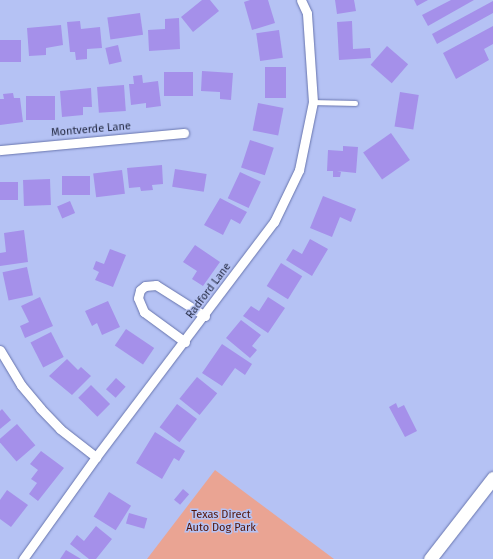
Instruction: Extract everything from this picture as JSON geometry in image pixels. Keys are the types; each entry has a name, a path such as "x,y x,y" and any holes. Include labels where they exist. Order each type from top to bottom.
{"street":[{"name":"Radford Lane","path":"23,559 96,457 205,316 274,222 299,170 313,102 307,13 301,0"},
{"name":"Montverde Lane","path":"0,150 184,133"},
{"path":"185,342 144,312 139,302 140,290 145,286 156,285 205,316"},
{"path":"0,350 21,385 40,408 60,429 96,457"},
{"path":"430,559 493,478"}],"lane":[{"path":"313,102 355,103"}],"green space":[{"name":"Texas Direct Auto Dog Park","path":"215,470 334,559 147,559"}],"building":[{"path":"202,0 210,0 219,11 193,32 181,17"},
{"path":"250,0 268,0 275,23 252,30 244,2"},
{"path":"335,0 354,0 356,11 337,14"},
{"path":"414,0 428,0 417,6"},
{"path":"451,0 474,0 428,26 422,15"},
{"path":"493,1 493,13 437,44 432,34"},
{"path":"140,13 143,35 110,39 107,18"},
{"path":"179,18 180,49 149,51 148,30 165,29 165,19"},
{"path":"80,21 81,29 100,27 102,48 87,49 87,59 76,60 75,52 70,52 67,22"},
{"path":"352,21 353,49 370,48 371,58 339,60 337,22"},
{"path":"61,25 63,45 46,48 46,55 29,56 27,28"},
{"path":"493,26 493,44 484,49 489,60 456,79 443,53"},
{"path":"279,30 283,58 260,61 256,33"},
{"path":"0,40 21,40 21,62 0,62"},
{"path":"118,45 122,62 109,64 105,48"},
{"path":"387,46 408,64 392,83 371,65"},
{"path":"265,67 286,67 286,98 265,98"},
{"path":"202,71 233,73 231,100 220,99 220,92 201,91"},
{"path":"164,72 193,72 193,96 164,96"},
{"path":"142,75 143,83 158,81 161,106 146,108 146,103 131,105 129,84 134,84 133,76"},
{"path":"124,85 126,111 99,113 97,87"},
{"path":"91,88 92,107 83,107 83,115 62,117 60,91"},
{"path":"400,92 419,95 413,130 395,127"},
{"path":"13,93 14,98 20,98 23,122 0,125 0,99 4,99 3,94"},
{"path":"26,96 55,96 55,120 26,120"},
{"path":"258,103 284,108 278,135 253,130"},
{"path":"391,133 410,160 382,180 363,153"},
{"path":"250,140 274,148 265,175 241,168"},
{"path":"343,146 358,147 356,173 337,171 341,172 340,177 333,177 333,171 327,171 328,150 343,151"},
{"path":"162,165 163,184 152,185 153,190 141,191 140,187 129,188 127,168"},
{"path":"175,169 207,174 204,192 172,187"},
{"path":"122,170 125,194 96,197 93,174"},
{"path":"240,172 261,182 249,208 228,198"},
{"path":"62,176 90,176 90,195 62,195"},
{"path":"50,179 51,205 24,206 23,180"},
{"path":"0,182 18,182 18,200 0,200"},
{"path":"323,196 356,209 351,222 340,217 332,237 310,228"},
{"path":"220,198 247,212 240,224 231,219 223,235 204,225"},
{"path":"70,201 75,213 62,218 57,206"},
{"path":"24,230 28,262 0,266 0,253 6,252 4,233"},
{"path":"310,239 328,249 312,276 286,260 293,249 302,254"},
{"path":"195,245 220,262 203,286 192,279 197,271 183,262"},
{"path":"110,249 126,255 113,287 95,280 99,272 93,269 96,261 104,264"},
{"path":"281,263 302,276 288,299 267,286"},
{"path":"27,267 33,295 9,301 3,272"},
{"path":"40,297 53,326 25,338 20,326 29,322 21,306"},
{"path":"268,297 285,308 268,333 243,316 251,306 259,311"},
{"path":"108,301 120,327 102,335 97,323 92,326 85,311"},
{"path":"241,320 261,335 252,346 257,350 250,358 226,338"},
{"path":"126,329 154,348 143,365 115,346"},
{"path":"51,332 64,357 43,367 31,342"},
{"path":"222,344 252,364 245,375 235,368 222,386 202,373"},
{"path":"67,359 78,370 81,367 91,376 72,395 49,376"},
{"path":"197,377 217,393 200,415 179,399"},
{"path":"116,378 126,387 116,398 106,389"},
{"path":"91,385 110,404 97,417 78,398"},
{"path":"396,403 398,408 404,405 417,431 405,437 389,407"},
{"path":"177,404 197,419 180,442 160,427"},
{"path":"2,409 11,420 0,429 0,411"},
{"path":"17,424 35,445 17,462 0,443 0,439"},
{"path":"155,432 185,451 179,461 174,458 162,479 136,463"},
{"path":"41,451 64,468 38,501 29,494 37,483 31,479 38,470 30,464"},
{"path":"183,489 189,494 180,505 174,500"},
{"path":"7,490 28,505 11,527 0,519 0,500"},
{"path":"109,492 131,506 116,530 94,517"},
{"path":"129,513 147,518 144,529 126,524"},
{"path":"96,526 112,539 96,559 89,559 70,544 77,535 84,541"},
{"path":"66,550 81,559 60,559"}]}
